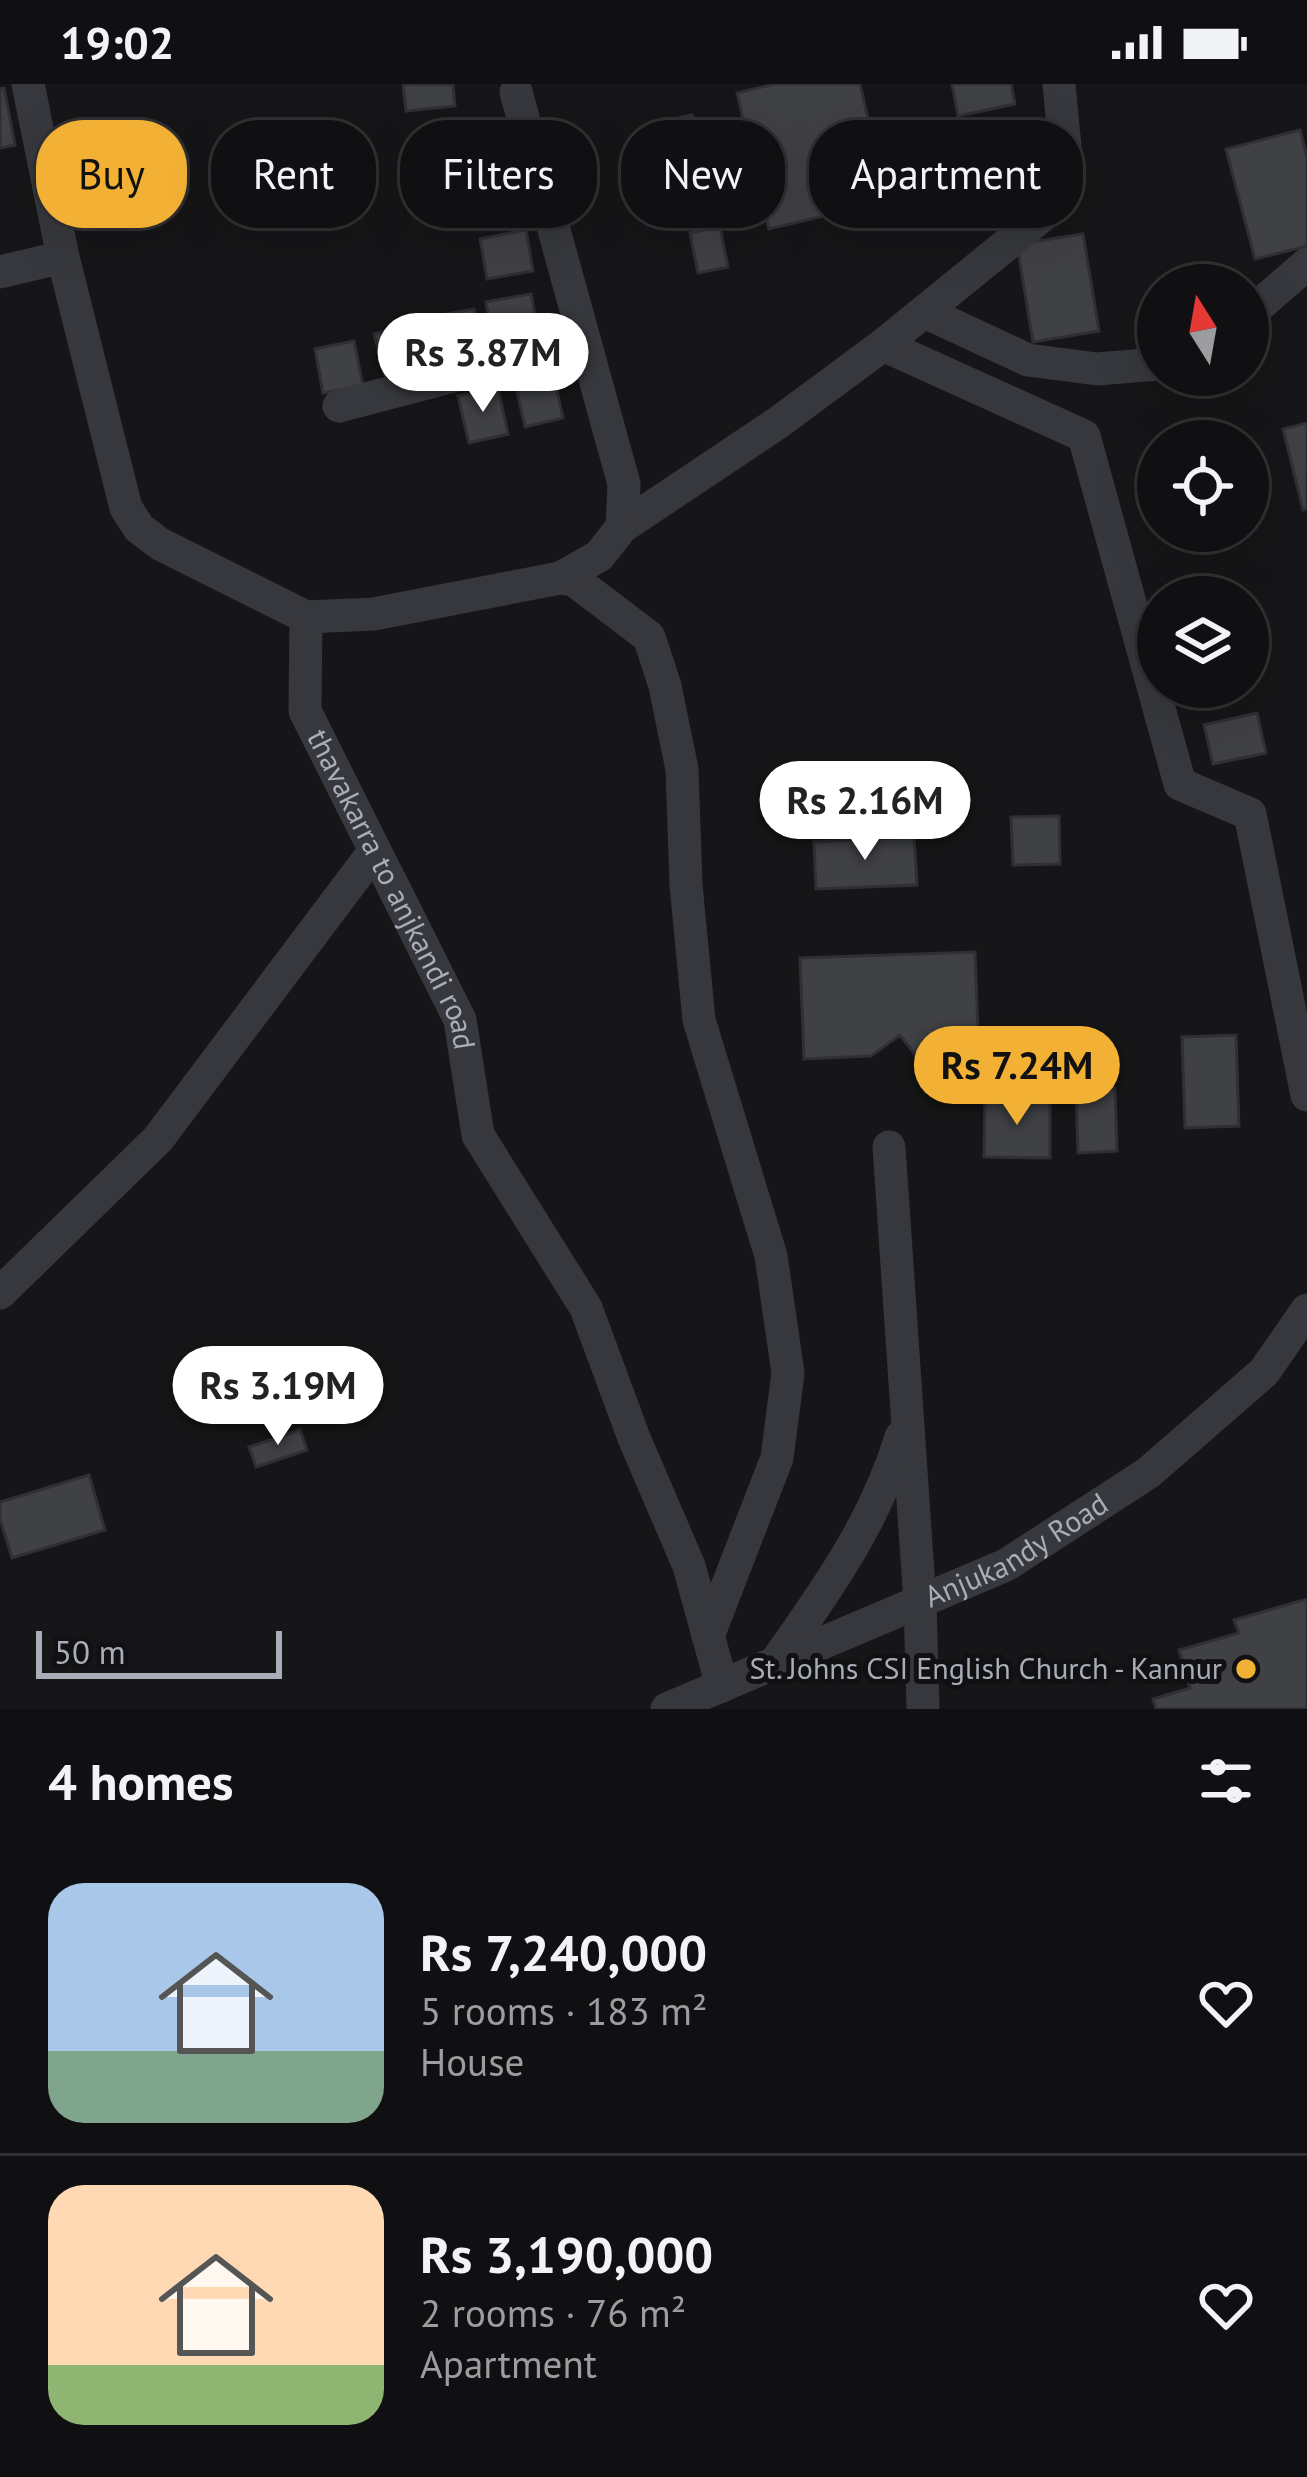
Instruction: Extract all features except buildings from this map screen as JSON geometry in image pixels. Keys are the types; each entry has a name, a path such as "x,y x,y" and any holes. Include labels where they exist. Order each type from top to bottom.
{"street":[{"path":"28,84 117,483 139,528 206,569 305,616 374,614 560,578 599,556 622,527 779,422 927,313 1059,202 1067,168 1059,84"},
{"path":"516,92 624,484 622,527"},
{"path":"0,272 63,257"},
{"path":"1269,297 1307,264"},
{"path":"927,313 1028,360 1097,369 1137,366"},
{"path":"339,406 583,342"},
{"path":"883,345 1084,436 1180,784 1250,814 1307,1095"},
{"path":"560,578 574,580 649,638 665,686 682,769 698,1020 771,1256 788,1373 777,1458 708,1636"},
{"name":"thavakarra to anjkandi road","path":"305,616 305,711 460,1020 478,1135 586,1308 688,1566 722,1686"},
{"path":"0,1293 158,1138 373,853"},
{"path":"889,1147 923,1709"},
{"name":"Anjukandy Road","path":"667,1709 1006,1565 1148,1473 1264,1372 1307,1310"},
{"path":"774,1664 845,1564 886,1487 908,1417"}],"place":[{"name":"St. Johns CSI English Church - Kannur","path":"1246,1669"}]}
